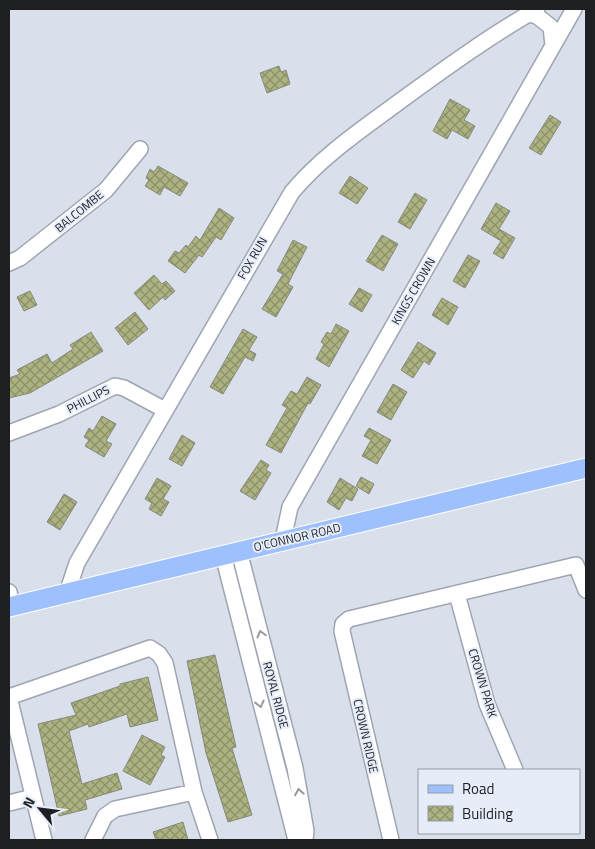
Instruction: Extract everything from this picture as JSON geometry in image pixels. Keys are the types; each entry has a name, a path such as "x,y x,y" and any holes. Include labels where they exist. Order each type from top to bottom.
{"main road":[{"name":"O'CONNOR ROAD","path":"10,602 67,593 586,468"}],"street":[{"name":"KINGS CROWN","path":"283,540 290,507 574,9"},
{"path":"532,11 551,27 553,45"},
{"name":"FOX RUN","path":"67,593 77,563 275,218 308,174 344,142 408,95 489,37 532,11"},
{"name":"BALCOMBE","path":"9,263 20,258 106,190 140,149"},
{"name":"PHILLIPS","path":"9,433 59,414 115,386 124,388 165,410"},
{"name":"ROYAL RIDGE","path":"231,553 296,840"},
{"name":"ROYAL RIDGE","path":"231,553 295,768 306,831 305,840"},
{"path":"457,594 576,565 586,590"},
{"name":"CROWN RIDGE","path":"391,840 342,631 343,624 349,619 457,594"},
{"name":"CROWN PARK","path":"457,594 487,704 515,769"},
{"path":"44,840 9,697 150,648 159,654 165,663 194,792 210,840"},
{"path":"93,840 105,816 115,809 194,792"},
{"path":"9,803 33,797"}],"building":[{"path":"279,66 281,72 286,70 290,84 267,93 260,73"},
{"path":"450,99 470,110 464,120 475,126 468,139 452,130 447,139 433,131"},
{"path":"550,115 561,122 541,155 529,148"},
{"path":"158,166 188,183 180,196 164,187 160,195 145,186 149,180 146,178 150,169 154,172"},
{"path":"350,176 368,188 357,204 339,193"},
{"path":"415,193 427,200 410,229 398,222"},
{"path":"496,203 510,211 499,229 515,238 503,259 493,253 501,241 481,229"},
{"path":"219,208 234,218 221,240 216,237 202,257 199,255 185,273 168,261 175,251 179,253 186,245 188,247 196,236 200,240"},
{"path":"382,235 398,244 383,271 366,261"},
{"path":"293,240 307,247 288,284 293,287 276,317 262,309 283,274 277,271"},
{"path":"468,255 480,261 465,288 453,281"},
{"path":"154,275 162,284 166,281 175,291 165,300 163,297 149,310 134,293"},
{"path":"359,288 372,295 362,312 349,304"},
{"path":"30,291 37,305 24,311 17,297"},
{"path":"442,298 458,307 448,325 432,315"},
{"path":"135,312 148,329 128,345 115,328"},
{"path":"336,324 349,331 329,367 316,359 324,344 321,342 327,332 331,334"},
{"path":"243,329 257,337 249,350 256,354 253,361 245,357 223,394 210,387"},
{"path":"91,332 103,351 30,393 9,398 9,378 20,374 17,370 47,354 52,363 73,349 70,345"},
{"path":"418,342 436,353 429,365 424,361 413,378 401,370"},
{"path":"307,377 321,385 310,404 308,403 281,453 266,445 287,408 282,405 291,391 297,394"},
{"path":"393,384 407,392 391,420 377,412"},
{"path":"102,416 116,424 106,441 112,444 104,457 85,446 89,440 84,437 89,428 93,431"},
{"path":"369,428 391,440 377,464 362,456 371,440 364,436"},
{"path":"182,435 195,443 182,466 169,459"},
{"path":"261,460 269,465 266,470 271,473 255,500 240,491"},
{"path":"361,477 374,484 369,494 356,486"},
{"path":"157,478 171,486 163,499 169,502 161,516 149,509 152,503 145,499"},
{"path":"340,478 358,489 352,501 346,498 339,510 327,502"},
{"path":"64,494 77,502 60,530 47,522"},
{"path":"215,655 236,747 232,748 252,815 228,822 206,753 187,661"},
{"path":"148,677 158,720 130,727 127,714 89,727 88,724 69,731 82,784 117,773 122,789 85,800 87,809 59,816 38,724 76,715 71,703 120,686 120,684"},
{"path":"142,735 165,747 161,755 165,757 150,785 123,771"},
{"path":"183,822 188,840 156,840 153,832"}]}
